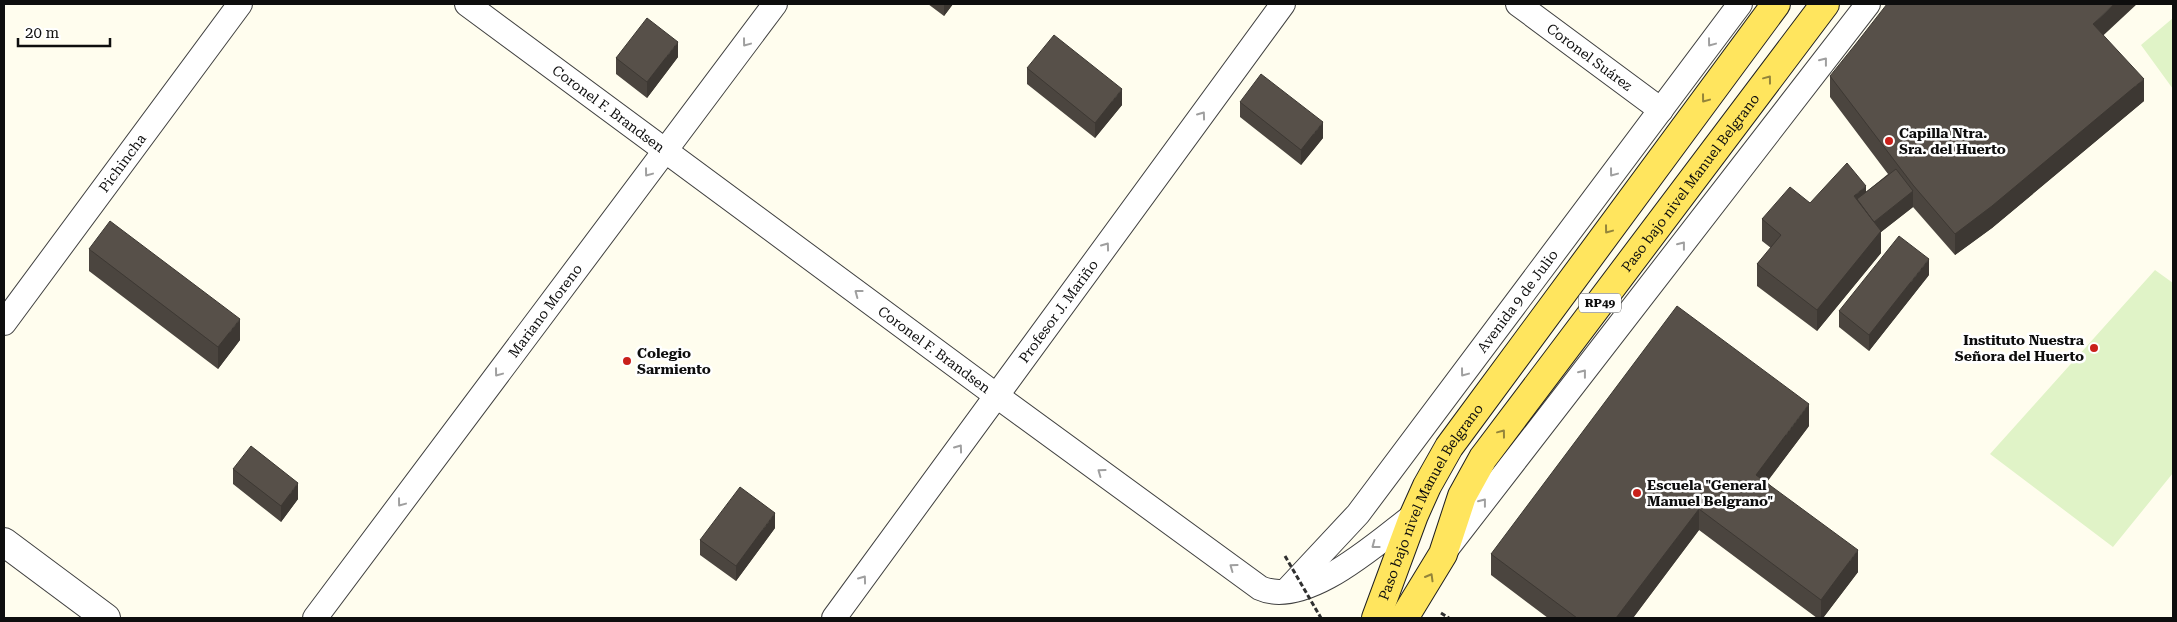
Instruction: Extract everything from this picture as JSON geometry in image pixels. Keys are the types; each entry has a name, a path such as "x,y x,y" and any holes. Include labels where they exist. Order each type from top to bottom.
{"main road":[{"name":"Paso bajo nivel Manuel Belgrano","path":"1376,618 1426,486 1461,429 1776,4"},
{"name":"Paso bajo nivel Manuel Belgrano","path":"1404,618 1443,554 1462,496 1483,458 1825,4"}],"street":[{"name":"Pichincha","path":"4,323 240,4"},
{"name":"Coronel F. Brandsen","path":"467,4 1260,588 1269,592 1286,591 1313,584 1336,574 1414,515"},
{"name":"Mariano Moreno","path":"314,618 775,4"},
{"name":"Profesor J. Mariño","path":"834,618 1283,4"},
{"name":"Coronel Suárez","path":"1518,4 1661,110"},
{"name":"Avenida 9 de Julio","path":"1286,591 1358,514 1740,4"},
{"path":"1443,554 1868,4"},
{"path":"4,542 106,618"}],"path":[{"path":"1285,556 1321,618"}],"green space":[{"path":"2173,18 2173,89 2141,45"},
{"path":"2155,270 2173,283 2173,473 2113,547 1990,454"}],"building":[{"path":"1887,4 2114,4 2093,24 2144,79 1992,206 1955,234 1913,185 1830,76"},
{"path":"647,18 678,42 647,82 616,58"},
{"path":"1054,35 1122,89 1095,123 1027,68"},
{"path":"1261,74 1323,122 1301,150 1240,102"},
{"path":"1847,163 1866,186 1854,196 1881,231 1817,310 1757,264 1781,235 1762,219 1790,187 1810,203"},
{"path":"1896,169 1913,191 1874,222 1857,199"},
{"path":"110,221 240,319 218,347 89,249"},
{"path":"1899,236 1929,259 1869,335 1839,311"},
{"path":"1677,306 1809,404 1756,475 1858,550 1821,600 1699,509 1616,618 1577,618 1491,554"},
{"path":"251,446 298,483 281,506 233,469"},
{"path":"740,487 775,513 736,566 700,540"}],"place":[{"name":"Capilla Ntra. Sra. del Huerto","path":"1889,141"},
{"name":"Instituto Nuestra Señora del Huerto","path":"2094,348"},
{"name":"Colegio Sarmiento","path":"627,361"},
{"name":"Escuela \"General Manuel Belgrano\"","path":"1637,493"}]}
